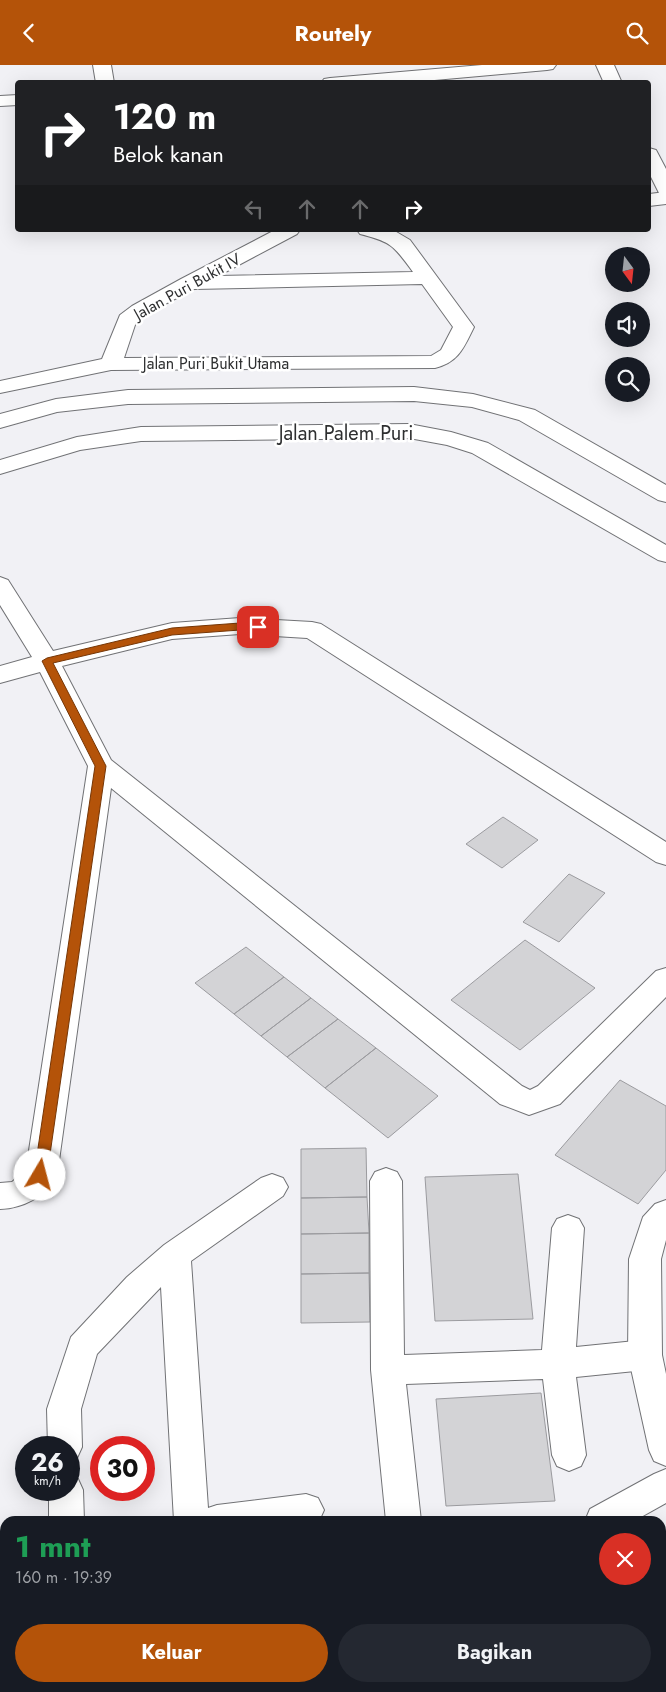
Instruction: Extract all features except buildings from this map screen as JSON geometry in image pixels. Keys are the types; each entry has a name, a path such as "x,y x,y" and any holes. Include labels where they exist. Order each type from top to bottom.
{"street":[{"path":"102,65 104,80"},
{"path":"366,80 547,65"},
{"path":"605,65 612,80"},
{"path":"0,101 15,100"},
{"path":"651,158 666,189"},
{"path":"651,200 666,198"},
{"name":"Jalan Puri Bukit IV","path":"111,364 127,319 139,310 188,283 286,232"},
{"path":"376,232 389,235 403,244 427,278"},
{"path":"188,283 427,278"},
{"name":"Jalan Puri Bukit Utama","path":"0,387 111,364 435,362 449,354 464,327 427,278"},
{"name":"Jalan Palem Puri","path":"0,421 56,406 128,397 414,394 434,396 472,401 527,415 666,495"},
{"name":"Jalan Palem Puri","path":"0,467 77,444 141,434 408,431 452,439 480,448 666,555"},
{"path":"0,585 47,661 101,766 511,1095 528,1103 549,1095 666,979"},
{"path":"0,675 47,661 172,631 240,627 312,630 666,855"},
{"path":"0,1196 13,1196 30,1187 40,1175 101,766"},
{"path":"386,1181 388,1371 402,1516"},
{"path":"65,1436 64,1409 83,1347 138,1287 175,1255 272,1187"},
{"path":"666,1213 654,1226 645,1259 645,1355 666,1450"},
{"path":"568,1228 558,1364 569,1455"},
{"path":"175,1255 191,1516"},
{"path":"388,1371 558,1364 645,1355"},
{"path":"611,1516 666,1485"},
{"path":"66,1501 66,1516"},
{"path":"257,1516 306,1510"}],"route":[{"path":"40,1175 101,766 47,661 172,631 258,627"}]}
